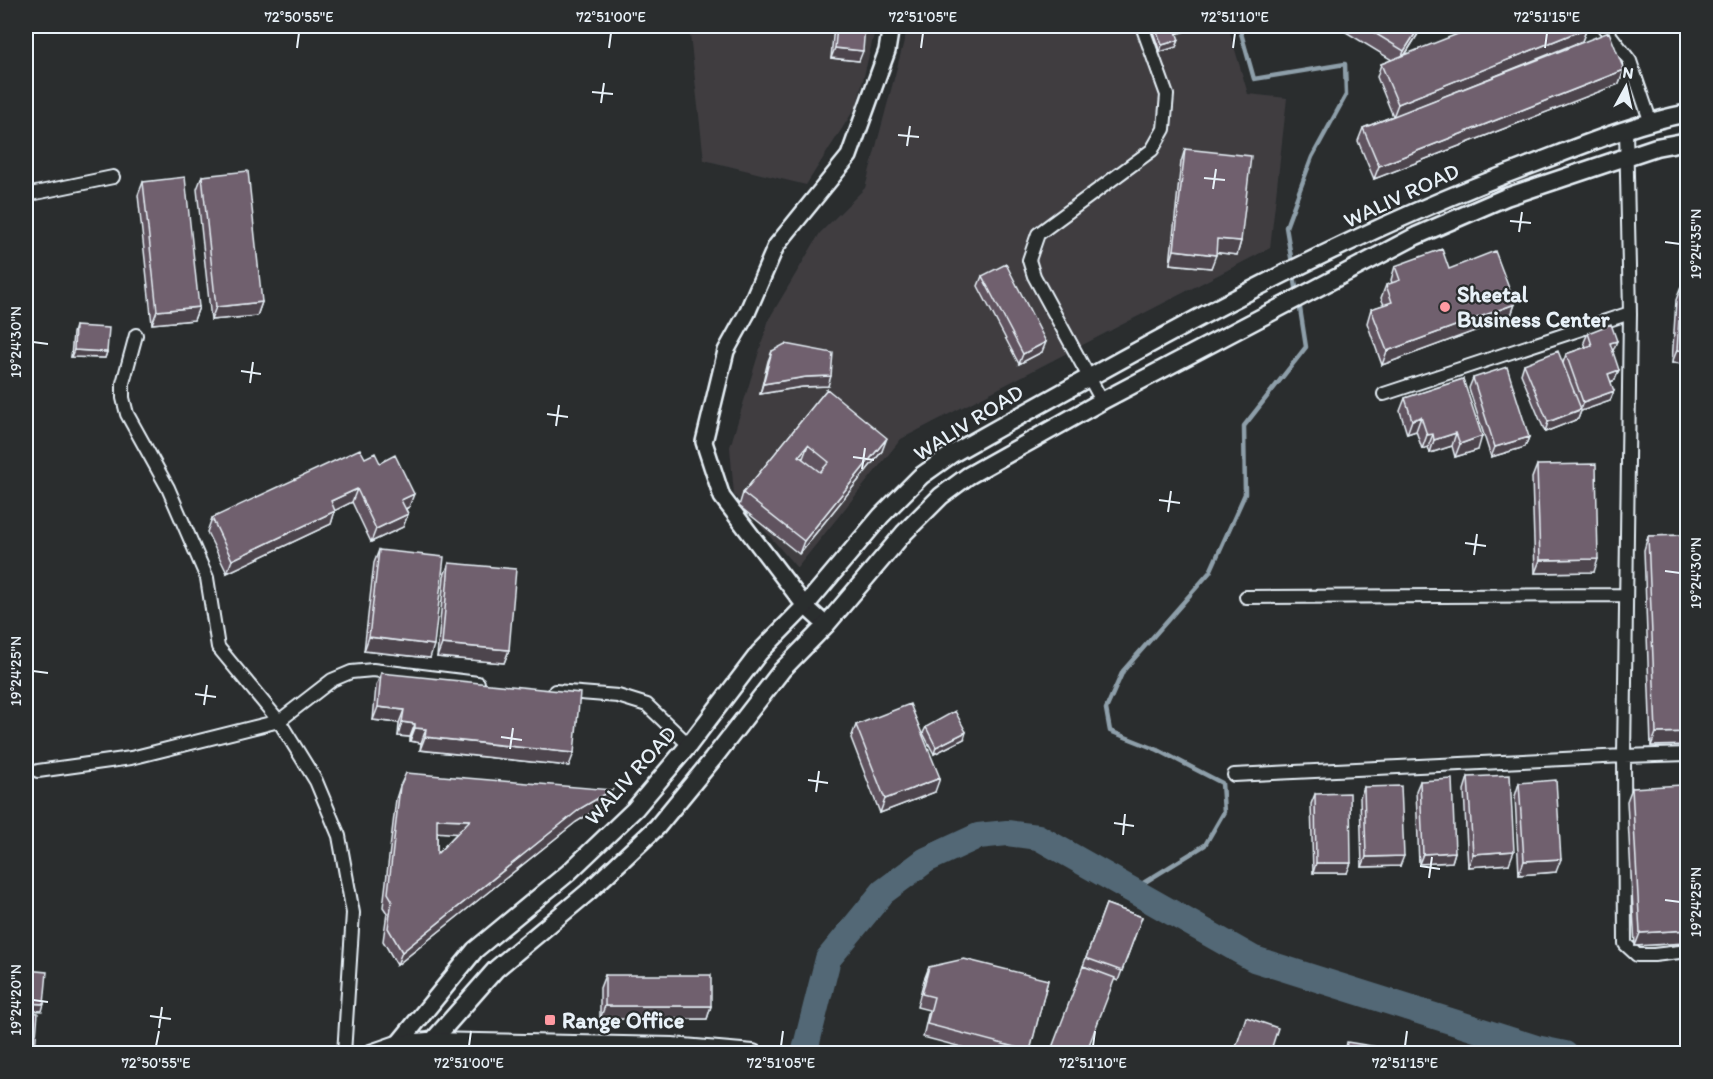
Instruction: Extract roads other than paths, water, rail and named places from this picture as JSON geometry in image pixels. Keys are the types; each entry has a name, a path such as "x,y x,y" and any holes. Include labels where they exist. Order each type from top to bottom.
{"main road":[{"name":"WALIV ROAD","path":"394,1049 475,950 568,873 635,810 689,745 759,653 805,606 881,516 921,476 952,454 1193,320 1452,194 1650,120 1688,113"},
{"name":"WALIV ROAD","path":"425,1048 496,969 588,892 657,827 782,670 826,625 904,533 941,496 968,477 1102,401 1416,236 1506,197 1629,158 1656,147 1688,141"},
{"path":"371,1053 394,1049 425,1048 672,1047 753,1053"}],"street":[{"path":"826,625 805,606 722,497 704,442 726,351 747,313 776,246 849,156 887,51 891,26"},
{"path":"1102,401 1034,276 1029,260 1038,234 1152,150 1164,129 1167,95 1142,26"},
{"path":"1603,26 1630,61 1650,120"},
{"path":"1626,129 1629,158 1630,313 1623,756 1625,944 1636,955 1688,951"},
{"path":"26,195 113,177"},
{"path":"1384,394 1630,313"},
{"path":"136,335 123,383 123,398 127,414 168,488 207,578 218,647 279,722 316,781 339,836 352,900 344,1053"},
{"path":"1246,597 1626,595"},
{"path":"38,771 131,758 279,722 332,680 351,672 373,670 489,684"},
{"path":"547,690 618,696 647,705 689,745"},
{"path":"1234,775 1688,754"}],"waterway":[{"path":"1239,26 1254,79 1345,64 1346,95 1312,157 1286,227 1297,293"},
{"path":"1132,890 1205,845 1224,812 1222,783 1158,750 1110,731 1106,709 1123,671 1210,572 1245,494 1244,426 1306,347 1299,302"},
{"path":"804,1054 828,959 883,892 926,860 978,836 1007,833 1038,837 1254,959 1536,1048 1565,1054"}],"place":[{"name":"Sheetal Business Center","path":"1445,307"},
{"name":"Range Office","path":"550,1020"}]}
